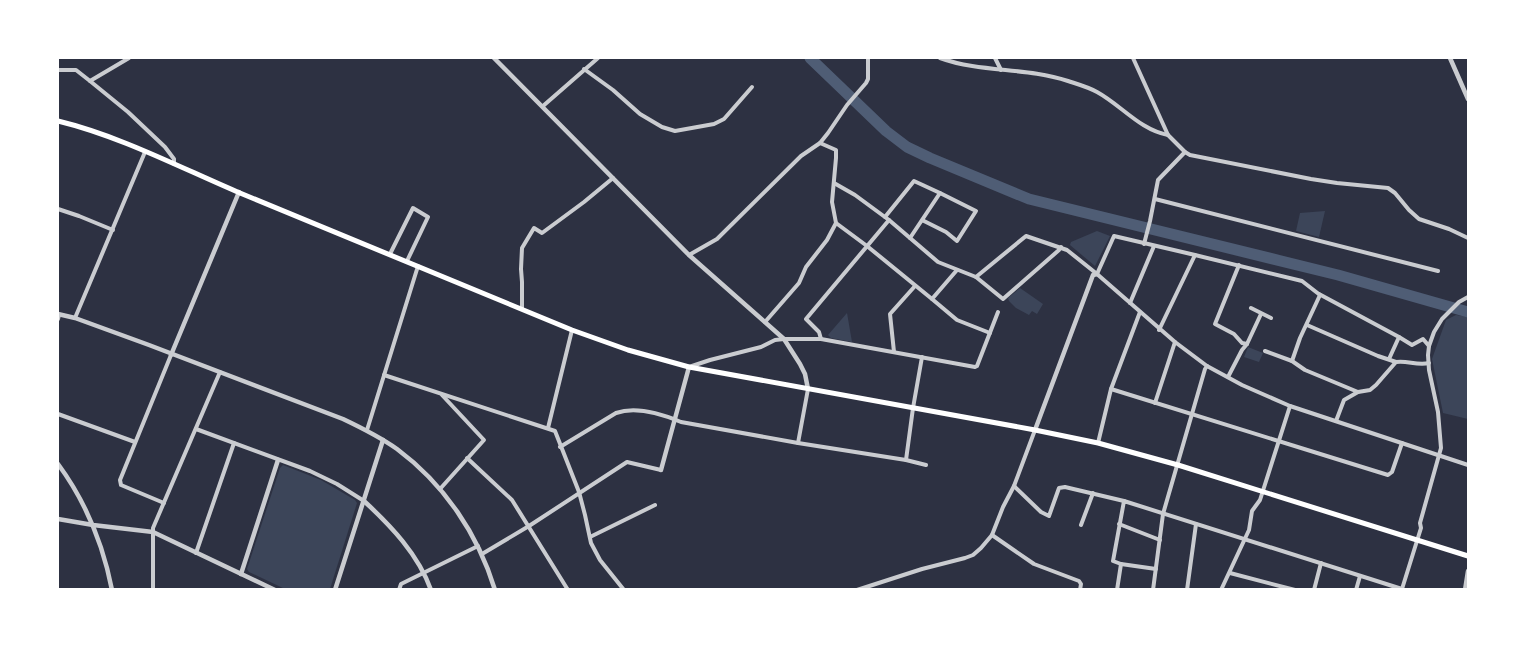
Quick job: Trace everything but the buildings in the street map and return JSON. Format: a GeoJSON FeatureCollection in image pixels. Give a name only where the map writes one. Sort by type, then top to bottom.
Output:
{"type":"FeatureCollection","features":[{"type":"Feature","properties":{"kind":"main road"},"geometry":{"type":"LineString","coordinates":[[58,121],[97,133],[145,152],[572,330],[628,350],[689,367],[1098,443],[1178,465],[1468,556]]}},
{"type":"Feature","properties":{"kind":"street"},"geometry":{"type":"LineString","coordinates":[[90,81],[129,58]]}},
{"type":"Feature","properties":{"kind":"street"},"geometry":{"type":"LineString","coordinates":[[494,58],[689,255],[784,339],[800,364],[808,389],[798,443]]}},
{"type":"Feature","properties":{"kind":"street"},"geometry":{"type":"LineString","coordinates":[[543,106],[598,58]]}},
{"type":"Feature","properties":{"kind":"street"},"geometry":{"type":"LineString","coordinates":[[689,255],[717,239],[801,156],[820,143],[868,79],[868,58]]}},
{"type":"Feature","properties":{"kind":"street"},"geometry":{"type":"LineString","coordinates":[[940,58],[967,66],[1040,74],[1068,80],[1097,92],[1141,124],[1168,136]]}},
{"type":"Feature","properties":{"kind":"street"},"geometry":{"type":"LineString","coordinates":[[995,58],[1001,70]]}},
{"type":"Feature","properties":{"kind":"street"},"geometry":{"type":"LineString","coordinates":[[1133,58],[1168,136],[1190,155],[1311,179],[1388,188],[1419,218],[1468,238]]}},
{"type":"Feature","properties":{"kind":"street"},"geometry":{"type":"LineString","coordinates":[[1450,58],[1468,98]]}},
{"type":"Feature","properties":{"kind":"street"},"geometry":{"type":"LineString","coordinates":[[584,69],[613,90],[640,114],[662,127],[675,131],[714,124],[724,119],[752,87]]}},
{"type":"Feature","properties":{"kind":"street"},"geometry":{"type":"LineString","coordinates":[[58,70],[76,70],[90,81],[128,112],[165,147],[174,159],[174,164]]}},
{"type":"Feature","properties":{"kind":"street"},"geometry":{"type":"LineString","coordinates":[[765,322],[799,283],[806,268],[827,240],[836,223],[832,202],[836,150],[820,143]]}},
{"type":"Feature","properties":{"kind":"street"},"geometry":{"type":"LineString","coordinates":[[75,318],[145,152]]}},
{"type":"Feature","properties":{"kind":"street"},"geometry":{"type":"LineString","coordinates":[[1144,244],[1158,180],[1185,152]]}},
{"type":"Feature","properties":{"kind":"street"},"geometry":{"type":"LineString","coordinates":[[522,309],[522,248],[531,232],[534,228],[542,233],[613,178]]}},
{"type":"Feature","properties":{"kind":"street"},"geometry":{"type":"LineString","coordinates":[[885,217],[914,181],[976,212],[957,241],[946,232],[922,220]]}},
{"type":"Feature","properties":{"kind":"street"},"geometry":{"type":"LineString","coordinates":[[834,183],[855,195],[889,220],[938,262],[976,277],[1003,299],[1061,247]]}},
{"type":"Feature","properties":{"kind":"street"},"geometry":{"type":"LineString","coordinates":[[164,503],[121,485],[120,480],[239,192]]}},
{"type":"Feature","properties":{"kind":"street"},"geometry":{"type":"LineString","coordinates":[[910,238],[940,193]]}},
{"type":"Feature","properties":{"kind":"street"},"geometry":{"type":"LineString","coordinates":[[1154,199],[1438,271]]}},
{"type":"Feature","properties":{"kind":"street"},"geometry":{"type":"LineString","coordinates":[[390,254],[413,208],[428,217],[407,261]]}},
{"type":"Feature","properties":{"kind":"street"},"geometry":{"type":"LineString","coordinates":[[58,209],[113,230]]}},
{"type":"Feature","properties":{"kind":"street"},"geometry":{"type":"LineString","coordinates":[[821,339],[819,332],[806,319],[889,220]]}},
{"type":"Feature","properties":{"kind":"street"},"geometry":{"type":"LineString","coordinates":[[836,223],[957,320],[990,333]]}},
{"type":"Feature","properties":{"kind":"street"},"geometry":{"type":"LineString","coordinates":[[976,277],[1026,236],[1061,247],[1097,274],[1175,342],[1208,366],[1228,377],[1290,406],[1468,465]]}},
{"type":"Feature","properties":{"kind":"street"},"geometry":{"type":"LineString","coordinates":[[859,589],[973,555],[992,535],[1014,486],[1093,276],[1097,274],[1114,236],[1196,254],[1302,281],[1319,294],[1412,345],[1423,339],[1429,346]]}},
{"type":"Feature","properties":{"kind":"street"},"geometry":{"type":"LineString","coordinates":[[1130,303],[1154,246]]}},
{"type":"Feature","properties":{"kind":"street"},"geometry":{"type":"LineString","coordinates":[[1160,330],[1196,254]]}},
{"type":"Feature","properties":{"kind":"street"},"geometry":{"type":"LineString","coordinates":[[1239,265],[1214,324],[1234,334],[1242,343],[1247,344]]}},
{"type":"Feature","properties":{"kind":"street"},"geometry":{"type":"LineString","coordinates":[[367,430],[418,266]]}},
{"type":"Feature","properties":{"kind":"street"},"geometry":{"type":"LineString","coordinates":[[932,300],[957,270]]}},
{"type":"Feature","properties":{"kind":"street"},"geometry":{"type":"LineString","coordinates":[[894,352],[890,314],[915,286]]}},
{"type":"Feature","properties":{"kind":"street"},"geometry":{"type":"LineString","coordinates":[[1292,361],[1319,294]]}},
{"type":"Feature","properties":{"kind":"street"},"geometry":{"type":"LineString","coordinates":[[1014,486],[1041,512],[1049,516],[1059,488],[1065,486],[1124,501],[1402,589],[1417,540],[1441,442],[1438,412],[1429,363],[1429,346],[1437,326],[1459,302],[1468,297]]}},
{"type":"Feature","properties":{"kind":"street"},"geometry":{"type":"LineString","coordinates":[[1251,308],[1271,318]]}},
{"type":"Feature","properties":{"kind":"street"},"geometry":{"type":"LineString","coordinates":[[482,554],[529,526],[627,462],[661,470],[689,367],[784,339],[821,339],[975,367],[998,312]]}},
{"type":"Feature","properties":{"kind":"street"},"geometry":{"type":"LineString","coordinates":[[1098,443],[1111,389],[1140,312]]}},
{"type":"Feature","properties":{"kind":"street"},"geometry":{"type":"LineString","coordinates":[[1228,377],[1247,344],[1261,314]]}},
{"type":"Feature","properties":{"kind":"street"},"geometry":{"type":"LineString","coordinates":[[58,316],[75,318],[344,419],[383,440],[410,460],[440,489],[464,522],[478,546],[495,590]]}},
{"type":"Feature","properties":{"kind":"street"},"geometry":{"type":"LineString","coordinates":[[1307,325],[1396,362],[1429,363]]}},
{"type":"Feature","properties":{"kind":"street"},"geometry":{"type":"LineString","coordinates":[[548,428],[572,330]]}},
{"type":"Feature","properties":{"kind":"street"},"geometry":{"type":"LineString","coordinates":[[1389,359],[1399,337]]}},
{"type":"Feature","properties":{"kind":"street"},"geometry":{"type":"LineString","coordinates":[[1155,403],[1175,342]]}},
{"type":"Feature","properties":{"kind":"street"},"geometry":{"type":"LineString","coordinates":[[1265,351],[1292,361],[1305,370],[1358,392]]}},
{"type":"Feature","properties":{"kind":"street"},"geometry":{"type":"LineString","coordinates":[[906,460],[922,357]]}},
{"type":"Feature","properties":{"kind":"street"},"geometry":{"type":"LineString","coordinates":[[1336,421],[1344,400],[1358,392],[1370,390],[1396,362]]}},
{"type":"Feature","properties":{"kind":"street"},"geometry":{"type":"LineString","coordinates":[[1153,590],[1163,514],[1205,369],[1208,366]]}},
{"type":"Feature","properties":{"kind":"street"},"geometry":{"type":"LineString","coordinates":[[153,590],[153,528],[220,372]]}},
{"type":"Feature","properties":{"kind":"street"},"geometry":{"type":"LineString","coordinates":[[384,375],[555,431],[579,492],[586,515],[591,543],[600,560],[624,590]]}},
{"type":"Feature","properties":{"kind":"street"},"geometry":{"type":"LineString","coordinates":[[1111,389],[1388,476],[1392,472],[1402,443]]}},
{"type":"Feature","properties":{"kind":"street"},"geometry":{"type":"LineString","coordinates":[[440,393],[484,440],[440,489]]}},
{"type":"Feature","properties":{"kind":"street"},"geometry":{"type":"LineString","coordinates":[[1221,590],[1250,527],[1252,511],[1259,504],[1290,406]]}},
{"type":"Feature","properties":{"kind":"street"},"geometry":{"type":"LineString","coordinates":[[560,447],[616,413],[636,410],[681,422],[926,465]]}},
{"type":"Feature","properties":{"kind":"street"},"geometry":{"type":"LineString","coordinates":[[58,414],[135,442]]}},
{"type":"Feature","properties":{"kind":"street"},"geometry":{"type":"LineString","coordinates":[[196,429],[310,471],[364,501],[391,527],[408,549],[431,590]]}},
{"type":"Feature","properties":{"kind":"street"},"geometry":{"type":"LineString","coordinates":[[335,590],[383,440]]}},
{"type":"Feature","properties":{"kind":"street"},"geometry":{"type":"LineString","coordinates":[[196,553],[234,443]]}},
{"type":"Feature","properties":{"kind":"street"},"geometry":{"type":"LineString","coordinates":[[467,458],[512,500],[568,590]]}},
{"type":"Feature","properties":{"kind":"street"},"geometry":{"type":"LineString","coordinates":[[241,574],[278,460]]}},
{"type":"Feature","properties":{"kind":"street"},"geometry":{"type":"LineString","coordinates":[[58,464],[84,504],[108,571],[112,590]]}},
{"type":"Feature","properties":{"kind":"street"},"geometry":{"type":"LineString","coordinates":[[1081,525],[1093,493]]}},
{"type":"Feature","properties":{"kind":"street"},"geometry":{"type":"LineString","coordinates":[[1124,501],[1113,561],[1156,569]]}},
{"type":"Feature","properties":{"kind":"street"},"geometry":{"type":"LineString","coordinates":[[590,537],[655,505]]}},
{"type":"Feature","properties":{"kind":"street"},"geometry":{"type":"LineString","coordinates":[[58,519],[153,532],[265,587],[275,590]]}},
{"type":"Feature","properties":{"kind":"street"},"geometry":{"type":"LineString","coordinates":[[1119,524],[1160,540]]}},
{"type":"Feature","properties":{"kind":"street"},"geometry":{"type":"LineString","coordinates":[[1187,590],[1196,524]]}},
{"type":"Feature","properties":{"kind":"street"},"geometry":{"type":"LineString","coordinates":[[992,535],[1034,564],[1079,581],[1081,584],[1080,590]]}},
{"type":"Feature","properties":{"kind":"street"},"geometry":{"type":"LineString","coordinates":[[399,590],[401,584],[478,546]]}},
{"type":"Feature","properties":{"kind":"street"},"geometry":{"type":"LineString","coordinates":[[1314,590],[1321,563]]}},
{"type":"Feature","properties":{"kind":"street"},"geometry":{"type":"LineString","coordinates":[[1117,590],[1121,564]]}},
{"type":"Feature","properties":{"kind":"street"},"geometry":{"type":"LineString","coordinates":[[1465,590],[1468,571]]}},
{"type":"Feature","properties":{"kind":"street"},"geometry":{"type":"LineString","coordinates":[[1230,573],[1295,590]]}},
{"type":"Feature","properties":{"kind":"street"},"geometry":{"type":"LineString","coordinates":[[1356,590],[1360,576]]}},
{"type":"Feature","properties":{"kind":"shaded area"},"geometry":{"type":"Polygon","coordinates":[[[1325,211],[1319,237],[1296,231],[1300,213],[1325,211]]]}},
{"type":"Feature","properties":{"kind":"shaded area"},"geometry":{"type":"Polygon","coordinates":[[[1097,231],[1110,236],[1095,266],[1070,245],[1071,242],[1097,231]]]}},
{"type":"Feature","properties":{"kind":"shaded area"},"geometry":{"type":"Polygon","coordinates":[[[1020,288],[1043,304],[1037,314],[1032,311],[1029,315],[1016,308],[1009,301],[1008,298],[1020,288]]]}},
{"type":"Feature","properties":{"kind":"shaded area"},"geometry":{"type":"Polygon","coordinates":[[[847,313],[852,342],[831,338],[828,335],[847,313]]]}},
{"type":"Feature","properties":{"kind":"shaded area"},"geometry":{"type":"Polygon","coordinates":[[[1456,315],[1468,317],[1468,419],[1443,413],[1432,359],[1446,320],[1456,315]]]}},
{"type":"Feature","properties":{"kind":"shaded area"},"geometry":{"type":"Polygon","coordinates":[[[1248,347],[1263,353],[1259,362],[1244,357],[1248,347]]]}},
{"type":"Feature","properties":{"kind":"shaded area"},"geometry":{"type":"Polygon","coordinates":[[[283,465],[321,480],[357,503],[330,589],[285,589],[249,572],[247,569],[280,468],[283,465]]]}},
{"type":"Feature","properties":{"kind":"waterway"},"geometry":{"type":"LineString","coordinates":[[810,58],[886,131],[907,147],[1029,199],[1338,275],[1468,312]]}}]}
